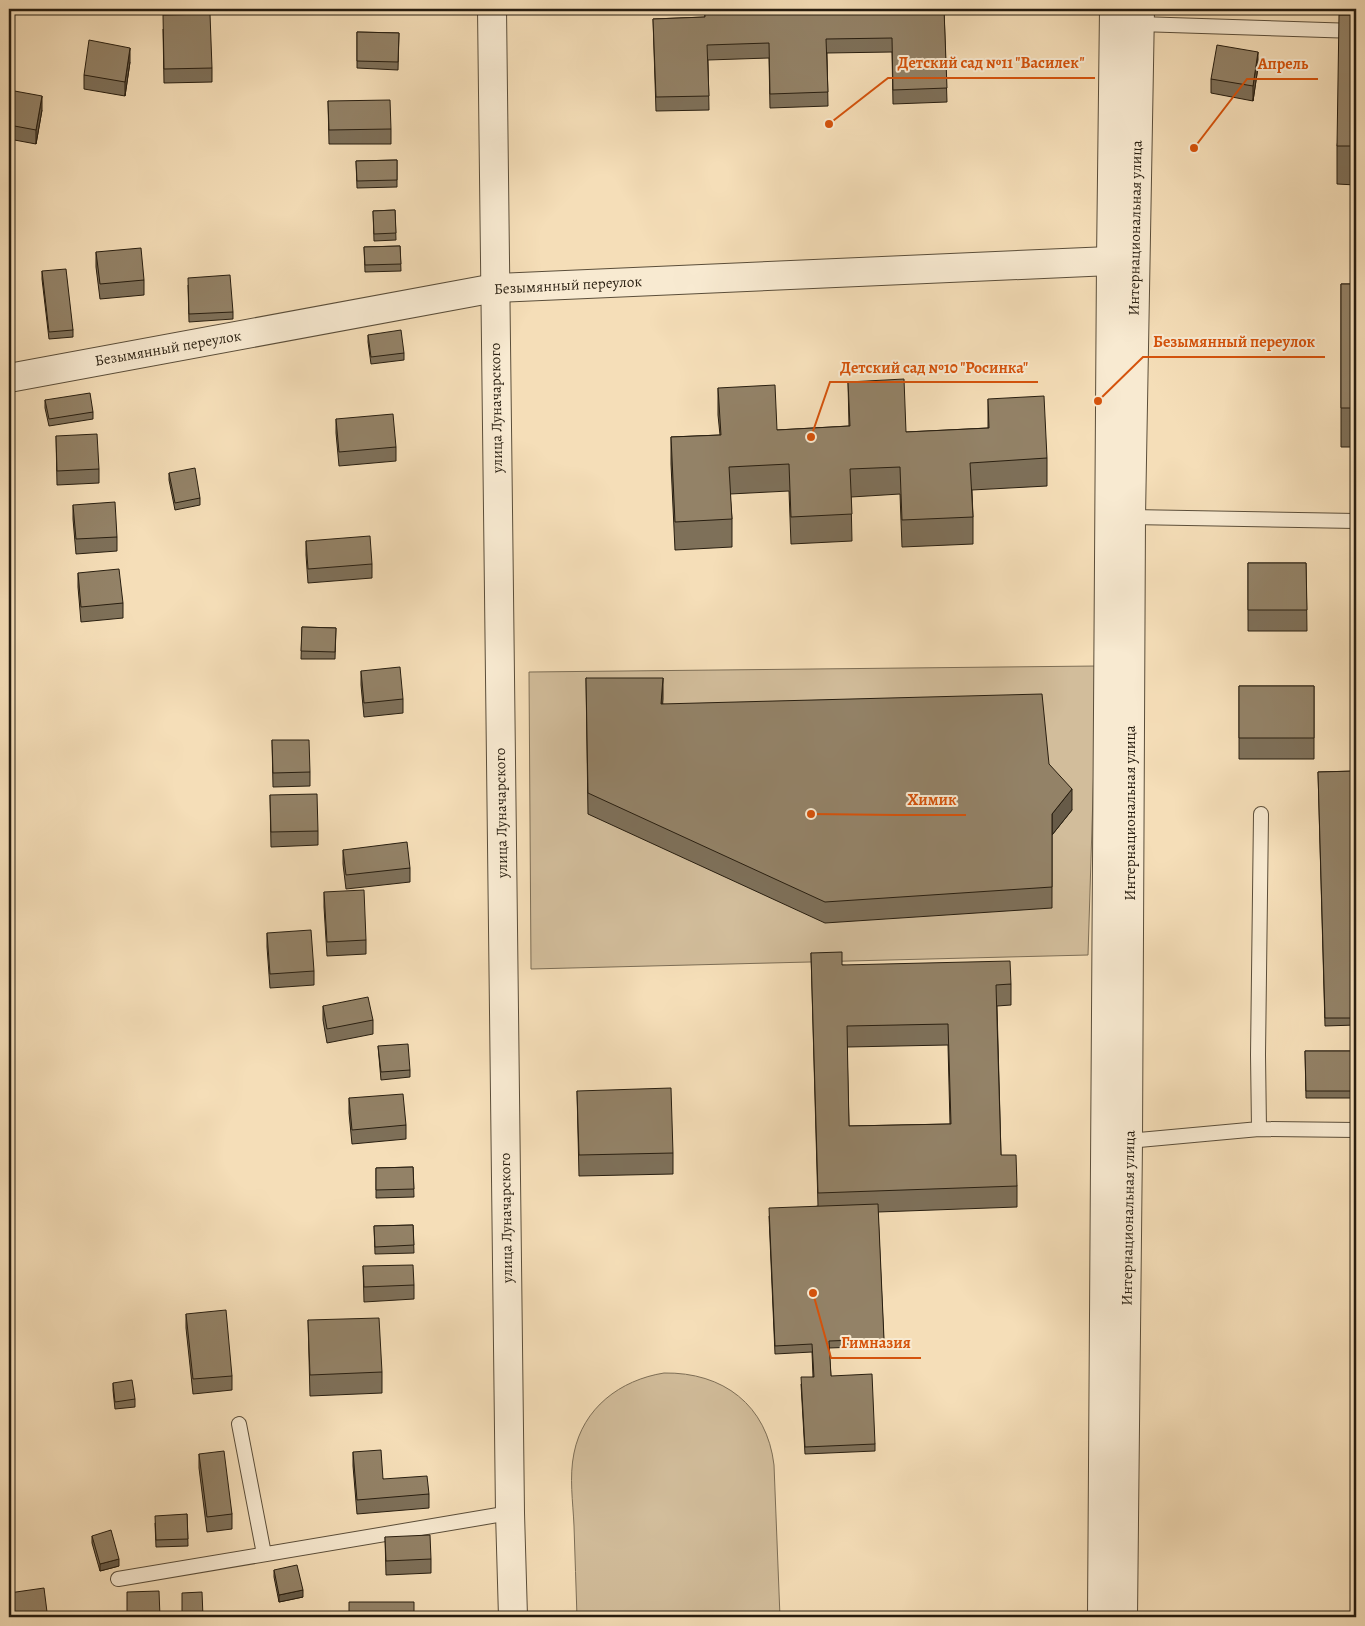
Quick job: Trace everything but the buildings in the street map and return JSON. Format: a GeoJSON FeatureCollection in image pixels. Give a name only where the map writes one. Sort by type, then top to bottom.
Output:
{"type":"FeatureCollection","features":[{"type":"Feature","properties":{"kind":"street","name":"улица Луначарского"},"geometry":{"type":"LineString","coordinates":[[492,9],[510,1512],[513,1617]]}},
{"type":"Feature","properties":{"kind":"street","name":"Интернациональная улица"},"geometry":{"type":"LineString","coordinates":[[1114,9],[1131,517],[1124,1617]]}},
{"type":"Feature","properties":{"kind":"street","name":"Интернациональная улица"},"geometry":{"type":"LineString","coordinates":[[1102,1617],[1123,260],[1139,16]]}},
{"type":"Feature","properties":{"kind":"street","name":"Безымянный переулок"},"geometry":{"type":"LineString","coordinates":[[9,378],[495,288],[1123,260]]}},
{"type":"Feature","properties":{"kind":"lane"},"geometry":{"type":"LineString","coordinates":[[1139,16],[1356,31]]}},
{"type":"Feature","properties":{"kind":"lane"},"geometry":{"type":"LineString","coordinates":[[1131,517],[1356,521]]}},
{"type":"Feature","properties":{"kind":"lane"},"geometry":{"type":"LineString","coordinates":[[1259,1129],[1260,814]]}},
{"type":"Feature","properties":{"kind":"lane"},"geometry":{"type":"LineString","coordinates":[[1128,1141],[1259,1129],[1356,1130]]}},
{"type":"Feature","properties":{"kind":"lane"},"geometry":{"type":"LineString","coordinates":[[239,1424],[264,1554]]}},
{"type":"Feature","properties":{"kind":"lane"},"geometry":{"type":"LineString","coordinates":[[118,1579],[510,1512]]}},
{"type":"Feature","properties":{"kind":"shaded area"},"geometry":{"type":"Polygon","coordinates":[[[1097,666],[1088,955],[531,969],[529,672],[1097,666]]]}},
{"type":"Feature","properties":{"kind":"shaded area"},"geometry":{"type":"Polygon","coordinates":[[[664,1373],[685,1374],[723,1386],[752,1409],[762,1425],[770,1444],[774,1465],[780,1617],[577,1617],[572,1480],[574,1453],[579,1437],[586,1422],[606,1399],[633,1382],[664,1373]]]}},
{"type":"Feature","properties":{"kind":"shaded area"},"geometry":{"type":"Polygon","coordinates":[[[888,1613],[888,1617],[810,1617],[888,1613]]]}},
{"type":"Feature","properties":{"kind":"place","name":"Детский сад №11 \"Василек\""},"geometry":{"type":"Point","coordinates":[829,124]}},
{"type":"Feature","properties":{"kind":"place","name":"Апрель"},"geometry":{"type":"Point","coordinates":[1194,148]}},
{"type":"Feature","properties":{"kind":"place","name":"Безымянный переулок"},"geometry":{"type":"Point","coordinates":[1098,401]}},
{"type":"Feature","properties":{"kind":"place","name":"Детский сад №10 \"Росинка\""},"geometry":{"type":"Point","coordinates":[811,437]}},
{"type":"Feature","properties":{"kind":"place","name":"Химик"},"geometry":{"type":"Point","coordinates":[811,814]}},
{"type":"Feature","properties":{"kind":"place","name":"Гимназия"},"geometry":{"type":"Point","coordinates":[813,1293]}}]}
